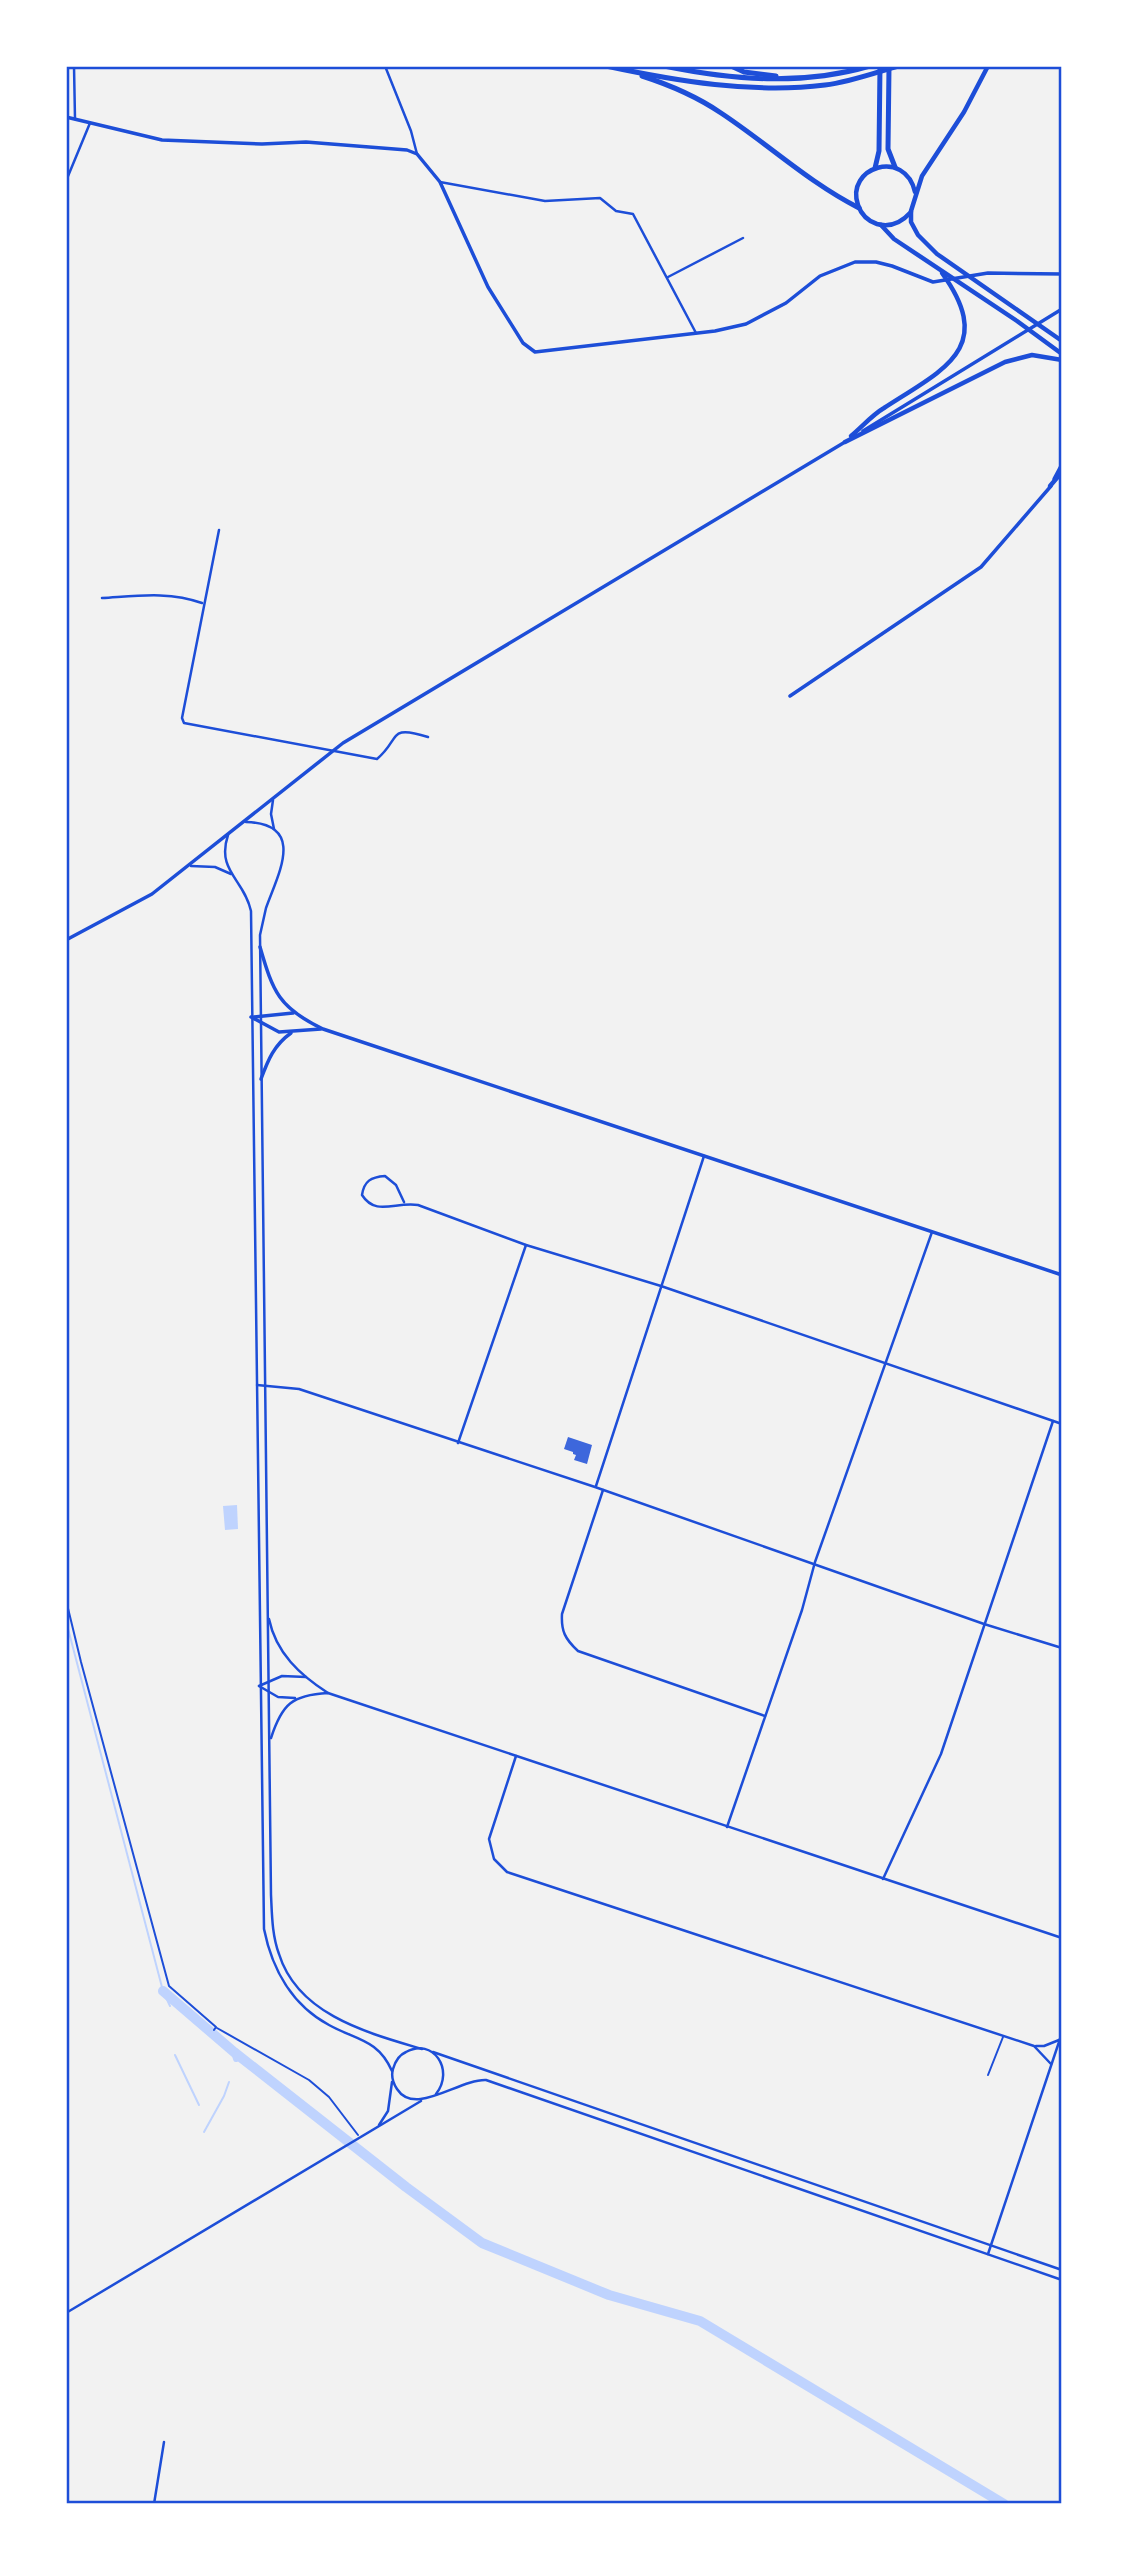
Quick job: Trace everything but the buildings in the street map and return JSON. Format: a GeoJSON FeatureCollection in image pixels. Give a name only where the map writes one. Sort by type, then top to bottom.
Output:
{"type":"FeatureCollection","features":[{"type":"Feature","properties":{"kind":"highway"},"geometry":{"type":"LineString","coordinates":[[606,66],[709,83],[800,88],[828,85],[898,66]]}},
{"type":"Feature","properties":{"kind":"highway"},"geometry":{"type":"LineString","coordinates":[[664,66],[712,76],[750,80],[825,76],[870,66]]}},
{"type":"Feature","properties":{"kind":"highway"},"geometry":{"type":"LineString","coordinates":[[731,66],[744,72],[793,77]]}},
{"type":"Feature","properties":{"kind":"highway"},"geometry":{"type":"LineString","coordinates":[[875,168],[879,151],[880,66]]}},
{"type":"Feature","properties":{"kind":"highway"},"geometry":{"type":"LineString","coordinates":[[889,66],[888,149],[895,167]]}},
{"type":"Feature","properties":{"kind":"highway"},"geometry":{"type":"LineString","coordinates":[[629,71],[683,92],[721,113],[827,192],[859,208]]}},
{"type":"Feature","properties":{"kind":"main road"},"geometry":{"type":"LineString","coordinates":[[988,66],[964,112],[926,168],[916,193],[911,222],[918,235],[950,264],[1062,341]]}},
{"type":"Feature","properties":{"kind":"main road"},"geometry":{"type":"LineString","coordinates":[[916,193],[909,177],[895,167],[875,168],[860,180],[856,199],[868,219],[881,225],[894,239],[1017,321],[1062,357]]}},
{"type":"Feature","properties":{"kind":"main road"},"geometry":{"type":"LineString","coordinates":[[881,225],[898,223],[911,211]]}},
{"type":"Feature","properties":{"kind":"main road"},"geometry":{"type":"LineString","coordinates":[[845,442],[881,409],[933,379],[952,361],[965,330],[964,311],[957,293],[942,273]]}},
{"type":"Feature","properties":{"kind":"main road"},"geometry":{"type":"LineString","coordinates":[[845,442],[1005,362],[1032,355],[1062,357]]}},
{"type":"Feature","properties":{"kind":"main road"},"geometry":{"type":"LineString","coordinates":[[1050,486],[1062,472]]}},
{"type":"Feature","properties":{"kind":"street"},"geometry":{"type":"LineString","coordinates":[[74,66],[75,119]]}},
{"type":"Feature","properties":{"kind":"street"},"geometry":{"type":"LineString","coordinates":[[385,66],[411,131],[417,154],[440,183],[466,234],[488,287],[523,343],[535,352],[696,333],[746,324],[786,303],[820,276],[855,262],[876,262],[892,266],[933,282],[988,273],[1062,274]]}},
{"type":"Feature","properties":{"kind":"street"},"geometry":{"type":"LineString","coordinates":[[66,117],[162,140],[338,144],[407,150],[417,154]]}},
{"type":"Feature","properties":{"kind":"street"},"geometry":{"type":"LineString","coordinates":[[66,181],[90,123]]}},
{"type":"Feature","properties":{"kind":"street"},"geometry":{"type":"LineString","coordinates":[[440,183],[545,201],[600,198],[612,209],[629,212],[636,217],[696,333]]}},
{"type":"Feature","properties":{"kind":"street"},"geometry":{"type":"LineString","coordinates":[[668,277],[743,238]]}},
{"type":"Feature","properties":{"kind":"street"},"geometry":{"type":"LineString","coordinates":[[66,940],[152,894],[191,866],[334,750],[1062,309]]}},
{"type":"Feature","properties":{"kind":"street"},"geometry":{"type":"LineString","coordinates":[[790,696],[981,567],[1050,486],[1062,464]]}},
{"type":"Feature","properties":{"kind":"street"},"geometry":{"type":"LineString","coordinates":[[219,530],[182,718],[184,723],[377,759],[394,736],[401,732],[428,737]]}},
{"type":"Feature","properties":{"kind":"street"},"geometry":{"type":"LineString","coordinates":[[102,598],[166,595],[204,603]]}},
{"type":"Feature","properties":{"kind":"street"},"geometry":{"type":"LineString","coordinates":[[273,800],[271,814],[274,829],[283,844],[284,863],[266,910],[260,947],[271,1908],[279,1957],[297,1986],[310,2000],[347,2024],[1062,2270]]}},
{"type":"Feature","properties":{"kind":"street"},"geometry":{"type":"LineString","coordinates":[[246,822],[258,822],[274,829]]}},
{"type":"Feature","properties":{"kind":"street"},"geometry":{"type":"LineString","coordinates":[[228,835],[224,854],[231,874],[248,895],[251,911],[264,1929],[281,1979],[298,2001],[330,2025],[373,2045],[392,2071]]}},
{"type":"Feature","properties":{"kind":"street"},"geometry":{"type":"LineString","coordinates":[[191,866],[215,867],[231,874]]}},
{"type":"Feature","properties":{"kind":"street"},"geometry":{"type":"LineString","coordinates":[[260,947],[268,978],[293,1013],[323,1029],[1062,1275]]}},
{"type":"Feature","properties":{"kind":"street"},"geometry":{"type":"LineString","coordinates":[[251,1017],[293,1013]]}},
{"type":"Feature","properties":{"kind":"street"},"geometry":{"type":"LineString","coordinates":[[251,1017],[279,1032],[323,1029]]}},
{"type":"Feature","properties":{"kind":"street"},"geometry":{"type":"LineString","coordinates":[[261,1079],[269,1057],[280,1041],[293,1032]]}},
{"type":"Feature","properties":{"kind":"street"},"geometry":{"type":"LineString","coordinates":[[595,1487],[704,1156]]}},
{"type":"Feature","properties":{"kind":"street"},"geometry":{"type":"LineString","coordinates":[[404,1202],[396,1185],[385,1176],[369,1179],[363,1185],[362,1195],[367,1203],[386,1208],[404,1202],[418,1205],[526,1245],[661,1286],[1062,1424]]}},
{"type":"Feature","properties":{"kind":"street"},"geometry":{"type":"LineString","coordinates":[[727,1827],[802,1610],[815,1562],[932,1232]]}},
{"type":"Feature","properties":{"kind":"street"},"geometry":{"type":"LineString","coordinates":[[458,1443],[526,1245]]}},
{"type":"Feature","properties":{"kind":"street"},"geometry":{"type":"LineString","coordinates":[[256,1385],[299,1389],[595,1487],[815,1562],[984,1624],[1062,1648]]}},
{"type":"Feature","properties":{"kind":"street"},"geometry":{"type":"LineString","coordinates":[[883,1879],[941,1754],[1053,1421]]}},
{"type":"Feature","properties":{"kind":"street"},"geometry":{"type":"LineString","coordinates":[[603,1490],[562,1614],[565,1637],[578,1650],[587,1654],[765,1716]]}},
{"type":"Feature","properties":{"kind":"street"},"geometry":{"type":"LineString","coordinates":[[267,1612],[276,1644],[285,1656],[306,1677],[328,1693],[1062,1938]]}},
{"type":"Feature","properties":{"kind":"street"},"geometry":{"type":"LineString","coordinates":[[260,1686],[282,1676],[306,1677]]}},
{"type":"Feature","properties":{"kind":"street"},"geometry":{"type":"LineString","coordinates":[[260,1686],[287,1699],[328,1693]]}},
{"type":"Feature","properties":{"kind":"street"},"geometry":{"type":"LineString","coordinates":[[269,1741],[287,1705],[298,1698]]}},
{"type":"Feature","properties":{"kind":"street"},"geometry":{"type":"LineString","coordinates":[[516,1756],[489,1839],[494,1859],[507,1872],[1034,2046],[1044,2046],[1059,2040]]}},
{"type":"Feature","properties":{"kind":"street"},"geometry":{"type":"LineString","coordinates":[[988,2254],[1062,2033]]}},
{"type":"Feature","properties":{"kind":"street"},"geometry":{"type":"LineString","coordinates":[[1034,2046],[1051,2064]]}},
{"type":"Feature","properties":{"kind":"street"},"geometry":{"type":"LineString","coordinates":[[377,2127],[388,2110],[392,2071],[400,2056],[408,2051],[422,2049]]}},
{"type":"Feature","properties":{"kind":"street"},"geometry":{"type":"LineString","coordinates":[[428,2050],[439,2059],[444,2073],[441,2088],[436,2094]]}},
{"type":"Feature","properties":{"kind":"street"},"geometry":{"type":"LineString","coordinates":[[392,2079],[400,2094],[407,2098],[423,2100]]}},
{"type":"Feature","properties":{"kind":"street"},"geometry":{"type":"LineString","coordinates":[[66,2312],[423,2100],[477,2080],[486,2080],[1062,2280]]}},
{"type":"Feature","properties":{"kind":"street"},"geometry":{"type":"LineString","coordinates":[[153,2504],[164,2442]]}},
{"type":"Feature","properties":{"kind":"lane"},"geometry":{"type":"LineString","coordinates":[[988,2075],[1003,2036]]}},
{"type":"Feature","properties":{"kind":"path"},"geometry":{"type":"LineString","coordinates":[[66,1600],[169,1986],[215,2029],[309,2080],[329,2097],[358,2138]]}},
{"type":"Feature","properties":{"kind":"water"},"geometry":{"type":"Polygon","coordinates":[[[237,1505],[238,1529],[225,1530],[223,1506],[237,1505]]]}},
{"type":"Feature","properties":{"kind":"waterway"},"geometry":{"type":"LineString","coordinates":[[66,1621],[163,1991],[170,2006]]}},
{"type":"Feature","properties":{"kind":"waterway"},"geometry":{"type":"LineString","coordinates":[[163,1991],[234,2052],[482,2243],[609,2295],[700,2321],[1004,2504]]}},
{"type":"Feature","properties":{"kind":"waterway"},"geometry":{"type":"LineString","coordinates":[[234,2052],[236,2059]]}},
{"type":"Feature","properties":{"kind":"waterway"},"geometry":{"type":"LineString","coordinates":[[175,2055],[199,2105]]}},
{"type":"Feature","properties":{"kind":"waterway"},"geometry":{"type":"LineString","coordinates":[[204,2132],[229,2082]]}}]}
